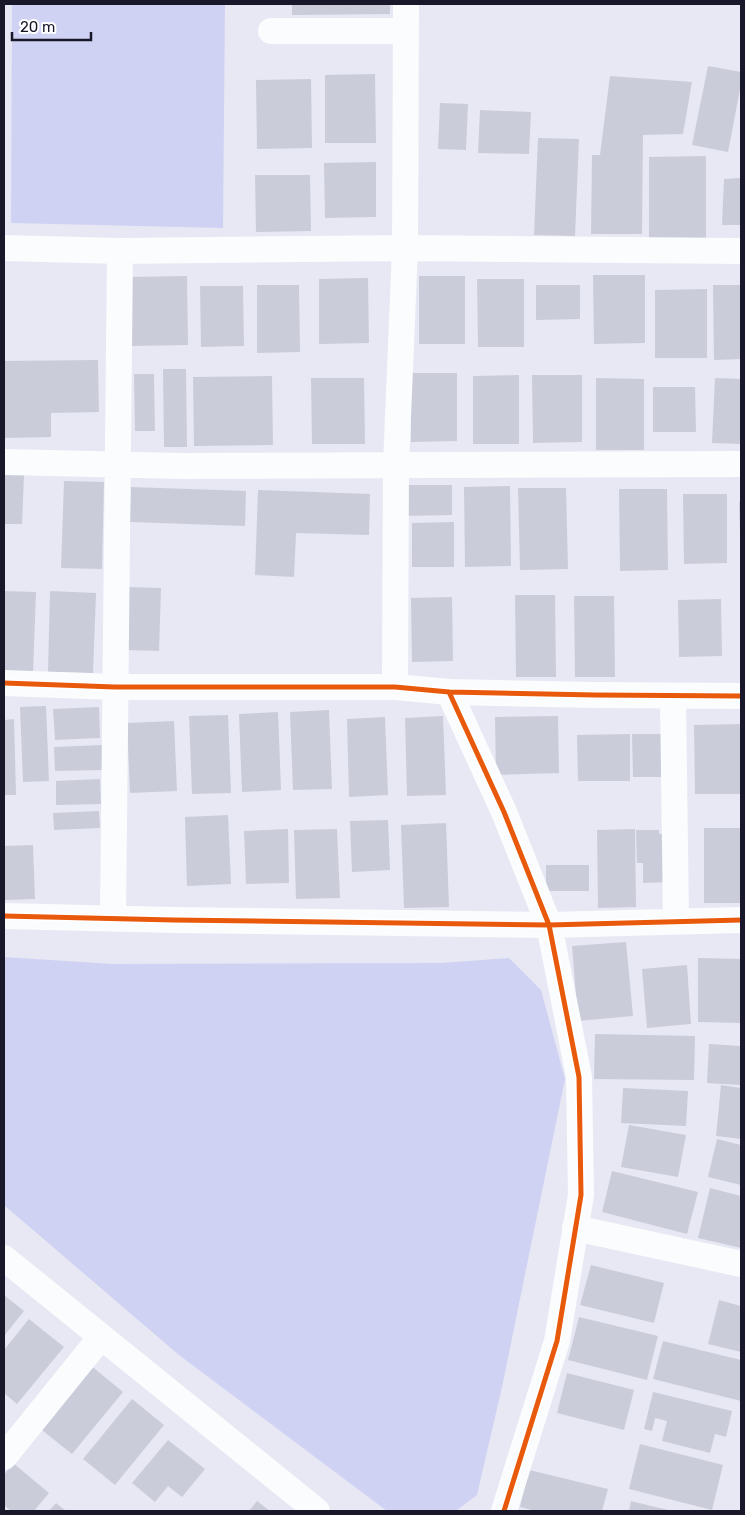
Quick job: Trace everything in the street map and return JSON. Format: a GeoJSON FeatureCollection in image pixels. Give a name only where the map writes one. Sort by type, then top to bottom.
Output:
{"type":"FeatureCollection","features":[{"type":"Feature","properties":{"kind":"street"},"geometry":{"type":"LineString","coordinates":[[395,687],[396,465],[405,248],[406,4]]}},
{"type":"Feature","properties":{"kind":"street"},"geometry":{"type":"LineString","coordinates":[[271,31],[406,31]]}},
{"type":"Feature","properties":{"kind":"street"},"geometry":{"type":"LineString","coordinates":[[4,248],[120,251],[405,248],[741,251]]}},
{"type":"Feature","properties":{"kind":"street"},"geometry":{"type":"LineString","coordinates":[[113,919],[120,251]]}},
{"type":"Feature","properties":{"kind":"street"},"geometry":{"type":"LineString","coordinates":[[4,462],[180,466],[741,464]]}},
{"type":"Feature","properties":{"kind":"street"},"geometry":{"type":"LineString","coordinates":[[4,683],[115,687],[395,687],[449,692],[741,696]]}},
{"type":"Feature","properties":{"kind":"street"},"geometry":{"type":"LineString","coordinates":[[449,692],[504,812],[549,925],[579,1077],[581,1195],[556,1341],[504,1511]]}},
{"type":"Feature","properties":{"kind":"street"},"geometry":{"type":"LineString","coordinates":[[673,696],[676,921]]}},
{"type":"Feature","properties":{"kind":"street"},"geometry":{"type":"LineString","coordinates":[[4,916],[549,925],[741,920]]}},
{"type":"Feature","properties":{"kind":"street"},"geometry":{"type":"LineString","coordinates":[[575,1228],[741,1264]]}},
{"type":"Feature","properties":{"kind":"street"},"geometry":{"type":"LineString","coordinates":[[4,1258],[317,1511]]}},
{"type":"Feature","properties":{"kind":"street"},"geometry":{"type":"LineString","coordinates":[[4,1457],[101,1337]]}},
{"type":"Feature","properties":{"kind":"water"},"geometry":{"type":"Polygon","coordinates":[[[12,4],[225,4],[223,228],[11,223],[12,4]]]}},
{"type":"Feature","properties":{"kind":"water"},"geometry":{"type":"Polygon","coordinates":[[[4,957],[112,964],[441,963],[509,958],[541,990],[565,1079],[502,1387],[477,1495],[456,1511],[387,1511],[179,1355],[4,1205],[4,957]]]}},
{"type":"Feature","properties":{"kind":"building"},"geometry":{"type":"Polygon","coordinates":[[[292,4],[390,4],[390,14],[292,15],[292,4]]]}},
{"type":"Feature","properties":{"kind":"building"},"geometry":{"type":"Polygon","coordinates":[[[708,66],[741,72],[741,84],[728,152],[692,145],[708,66]]]}},
{"type":"Feature","properties":{"kind":"building"},"geometry":{"type":"Polygon","coordinates":[[[375,74],[376,143],[325,143],[325,75],[375,74]]]}},
{"type":"Feature","properties":{"kind":"building"},"geometry":{"type":"Polygon","coordinates":[[[610,76],[692,82],[683,134],[643,135],[642,234],[591,234],[592,155],[600,155],[610,76]]]}},
{"type":"Feature","properties":{"kind":"building"},"geometry":{"type":"Polygon","coordinates":[[[311,79],[312,148],[257,149],[256,80],[311,79]]]}},
{"type":"Feature","properties":{"kind":"building"},"geometry":{"type":"Polygon","coordinates":[[[440,103],[468,104],[466,150],[438,149],[440,103]]]}},
{"type":"Feature","properties":{"kind":"building"},"geometry":{"type":"Polygon","coordinates":[[[480,110],[531,112],[529,154],[478,153],[480,110]]]}},
{"type":"Feature","properties":{"kind":"building"},"geometry":{"type":"Polygon","coordinates":[[[538,138],[579,139],[575,236],[534,235],[538,138]]]}},
{"type":"Feature","properties":{"kind":"building"},"geometry":{"type":"Polygon","coordinates":[[[706,156],[706,239],[649,239],[649,157],[706,156]]]}},
{"type":"Feature","properties":{"kind":"building"},"geometry":{"type":"Polygon","coordinates":[[[376,162],[376,217],[325,218],[324,163],[376,162]]]}},
{"type":"Feature","properties":{"kind":"building"},"geometry":{"type":"Polygon","coordinates":[[[255,175],[310,175],[311,231],[256,232],[255,175]]]}},
{"type":"Feature","properties":{"kind":"building"},"geometry":{"type":"Polygon","coordinates":[[[741,178],[741,225],[722,225],[724,179],[741,178]]]}},
{"type":"Feature","properties":{"kind":"building"},"geometry":{"type":"Polygon","coordinates":[[[593,275],[645,275],[645,343],[594,344],[593,275]]]}},
{"type":"Feature","properties":{"kind":"building"},"geometry":{"type":"Polygon","coordinates":[[[187,276],[188,345],[131,346],[130,277],[187,276]]]}},
{"type":"Feature","properties":{"kind":"building"},"geometry":{"type":"Polygon","coordinates":[[[419,276],[465,276],[465,344],[419,344],[419,276]]]}},
{"type":"Feature","properties":{"kind":"building"},"geometry":{"type":"Polygon","coordinates":[[[368,278],[369,343],[319,344],[319,279],[368,278]]]}},
{"type":"Feature","properties":{"kind":"building"},"geometry":{"type":"Polygon","coordinates":[[[477,279],[524,279],[524,347],[478,347],[477,279]]]}},
{"type":"Feature","properties":{"kind":"building"},"geometry":{"type":"Polygon","coordinates":[[[257,285],[299,285],[300,352],[257,353],[257,285]]]}},
{"type":"Feature","properties":{"kind":"building"},"geometry":{"type":"Polygon","coordinates":[[[536,285],[580,285],[580,319],[536,320],[536,285]]]}},
{"type":"Feature","properties":{"kind":"building"},"geometry":{"type":"Polygon","coordinates":[[[713,285],[741,285],[741,359],[714,360],[713,285]]]}},
{"type":"Feature","properties":{"kind":"building"},"geometry":{"type":"Polygon","coordinates":[[[200,286],[243,286],[244,346],[201,347],[200,286]]]}},
{"type":"Feature","properties":{"kind":"building"},"geometry":{"type":"Polygon","coordinates":[[[707,289],[707,358],[655,358],[655,290],[707,289]]]}},
{"type":"Feature","properties":{"kind":"building"},"geometry":{"type":"Polygon","coordinates":[[[98,360],[99,412],[51,413],[51,437],[4,438],[4,361],[98,360]]]}},
{"type":"Feature","properties":{"kind":"building"},"geometry":{"type":"Polygon","coordinates":[[[163,369],[186,369],[187,447],[164,447],[163,369]]]}},
{"type":"Feature","properties":{"kind":"building"},"geometry":{"type":"Polygon","coordinates":[[[411,373],[457,373],[457,441],[411,442],[411,373]]]}},
{"type":"Feature","properties":{"kind":"building"},"geometry":{"type":"Polygon","coordinates":[[[134,374],[154,374],[155,431],[135,431],[134,374]]]}},
{"type":"Feature","properties":{"kind":"building"},"geometry":{"type":"Polygon","coordinates":[[[519,375],[519,444],[473,444],[473,376],[519,375]]]}},
{"type":"Feature","properties":{"kind":"building"},"geometry":{"type":"Polygon","coordinates":[[[532,375],[582,375],[582,442],[533,443],[532,375]]]}},
{"type":"Feature","properties":{"kind":"building"},"geometry":{"type":"Polygon","coordinates":[[[272,376],[273,445],[194,446],[193,377],[272,376]]]}},
{"type":"Feature","properties":{"kind":"building"},"geometry":{"type":"Polygon","coordinates":[[[311,378],[364,378],[365,444],[312,444],[311,378]]]}},
{"type":"Feature","properties":{"kind":"building"},"geometry":{"type":"Polygon","coordinates":[[[596,378],[644,379],[644,450],[596,450],[596,378]]]}},
{"type":"Feature","properties":{"kind":"building"},"geometry":{"type":"Polygon","coordinates":[[[715,378],[741,379],[741,444],[712,443],[715,378]]]}},
{"type":"Feature","properties":{"kind":"building"},"geometry":{"type":"Polygon","coordinates":[[[653,387],[695,387],[696,432],[653,432],[653,387]]]}},
{"type":"Feature","properties":{"kind":"building"},"geometry":{"type":"Polygon","coordinates":[[[4,475],[24,475],[22,524],[4,524],[4,475]]]}},
{"type":"Feature","properties":{"kind":"building"},"geometry":{"type":"Polygon","coordinates":[[[64,481],[104,482],[102,569],[61,568],[64,481]]]}},
{"type":"Feature","properties":{"kind":"building"},"geometry":{"type":"Polygon","coordinates":[[[404,485],[452,485],[452,515],[404,516],[404,485]]]}},
{"type":"Feature","properties":{"kind":"building"},"geometry":{"type":"Polygon","coordinates":[[[510,486],[511,566],[465,567],[464,487],[510,486]]]}},
{"type":"Feature","properties":{"kind":"building"},"geometry":{"type":"Polygon","coordinates":[[[131,487],[246,491],[245,526],[130,522],[131,487]]]}},
{"type":"Feature","properties":{"kind":"building"},"geometry":{"type":"Polygon","coordinates":[[[518,488],[566,488],[568,569],[520,570],[518,488]]]}},
{"type":"Feature","properties":{"kind":"building"},"geometry":{"type":"Polygon","coordinates":[[[619,489],[667,489],[668,570],[620,571],[619,489]]]}},
{"type":"Feature","properties":{"kind":"building"},"geometry":{"type":"Polygon","coordinates":[[[258,490],[370,494],[369,535],[296,533],[294,577],[255,575],[258,490]]]}},
{"type":"Feature","properties":{"kind":"building"},"geometry":{"type":"Polygon","coordinates":[[[683,494],[727,494],[727,563],[684,564],[683,494]]]}},
{"type":"Feature","properties":{"kind":"building"},"geometry":{"type":"Polygon","coordinates":[[[739,502],[741,502],[741,531],[740,531],[739,502]]]}},
{"type":"Feature","properties":{"kind":"building"},"geometry":{"type":"Polygon","coordinates":[[[454,522],[454,567],[412,567],[412,523],[454,522]]]}},
{"type":"Feature","properties":{"kind":"building"},"geometry":{"type":"Polygon","coordinates":[[[127,587],[161,588],[159,651],[125,650],[127,587]]]}},
{"type":"Feature","properties":{"kind":"building"},"geometry":{"type":"Polygon","coordinates":[[[4,591],[36,592],[33,674],[4,673],[4,591]]]}},
{"type":"Feature","properties":{"kind":"building"},"geometry":{"type":"Polygon","coordinates":[[[50,591],[96,593],[93,673],[48,672],[50,591]]]}},
{"type":"Feature","properties":{"kind":"building"},"geometry":{"type":"Polygon","coordinates":[[[515,595],[555,595],[556,677],[516,677],[515,595]]]}},
{"type":"Feature","properties":{"kind":"building"},"geometry":{"type":"Polygon","coordinates":[[[574,596],[614,596],[615,677],[575,677],[574,596]]]}},
{"type":"Feature","properties":{"kind":"building"},"geometry":{"type":"Polygon","coordinates":[[[452,597],[453,661],[412,662],[411,598],[452,597]]]}},
{"type":"Feature","properties":{"kind":"building"},"geometry":{"type":"Polygon","coordinates":[[[721,599],[722,656],[679,657],[678,600],[721,599]]]}},
{"type":"Feature","properties":{"kind":"building"},"geometry":{"type":"Polygon","coordinates":[[[46,706],[49,781],[23,782],[20,707],[46,706]]]}},
{"type":"Feature","properties":{"kind":"building"},"geometry":{"type":"Polygon","coordinates":[[[99,707],[100,738],[55,740],[53,709],[99,707]]]}},
{"type":"Feature","properties":{"kind":"building"},"geometry":{"type":"Polygon","coordinates":[[[329,710],[332,789],[293,790],[290,712],[329,710]]]}},
{"type":"Feature","properties":{"kind":"building"},"geometry":{"type":"Polygon","coordinates":[[[278,712],[281,790],[242,792],[239,714],[278,712]]]}},
{"type":"Feature","properties":{"kind":"building"},"geometry":{"type":"Polygon","coordinates":[[[228,715],[231,793],[192,794],[189,716],[228,715]]]}},
{"type":"Feature","properties":{"kind":"building"},"geometry":{"type":"Polygon","coordinates":[[[443,716],[446,795],[407,796],[405,718],[443,716]]]}},
{"type":"Feature","properties":{"kind":"building"},"geometry":{"type":"Polygon","coordinates":[[[558,716],[559,773],[496,775],[495,717],[558,716]]]}},
{"type":"Feature","properties":{"kind":"building"},"geometry":{"type":"Polygon","coordinates":[[[385,717],[388,795],[349,797],[347,719],[385,717]]]}},
{"type":"Feature","properties":{"kind":"building"},"geometry":{"type":"Polygon","coordinates":[[[14,719],[16,795],[4,795],[4,720],[14,719]]]}},
{"type":"Feature","properties":{"kind":"building"},"geometry":{"type":"Polygon","coordinates":[[[174,721],[177,791],[130,793],[127,723],[174,721]]]}},
{"type":"Feature","properties":{"kind":"building"},"geometry":{"type":"Polygon","coordinates":[[[741,724],[741,794],[695,794],[694,725],[741,724]]]}},
{"type":"Feature","properties":{"kind":"building"},"geometry":{"type":"Polygon","coordinates":[[[630,734],[630,781],[578,781],[577,735],[630,734]]]}},
{"type":"Feature","properties":{"kind":"building"},"geometry":{"type":"Polygon","coordinates":[[[632,734],[672,734],[673,777],[633,777],[632,734]]]}},
{"type":"Feature","properties":{"kind":"building"},"geometry":{"type":"Polygon","coordinates":[[[102,745],[103,770],[55,771],[54,747],[102,745]]]}},
{"type":"Feature","properties":{"kind":"building"},"geometry":{"type":"Polygon","coordinates":[[[100,779],[101,804],[56,805],[56,781],[100,779]]]}},
{"type":"Feature","properties":{"kind":"building"},"geometry":{"type":"Polygon","coordinates":[[[99,811],[100,828],[54,830],[53,813],[99,811]]]}},
{"type":"Feature","properties":{"kind":"building"},"geometry":{"type":"Polygon","coordinates":[[[228,815],[231,884],[187,886],[185,817],[228,815]]]}},
{"type":"Feature","properties":{"kind":"building"},"geometry":{"type":"Polygon","coordinates":[[[388,820],[390,870],[352,872],[350,821],[388,820]]]}},
{"type":"Feature","properties":{"kind":"building"},"geometry":{"type":"Polygon","coordinates":[[[446,823],[449,907],[404,908],[401,825],[446,823]]]}},
{"type":"Feature","properties":{"kind":"building"},"geometry":{"type":"Polygon","coordinates":[[[704,828],[741,828],[741,903],[704,903],[704,828]]]}},
{"type":"Feature","properties":{"kind":"building"},"geometry":{"type":"Polygon","coordinates":[[[288,829],[289,883],[246,884],[244,831],[288,829]]]}},
{"type":"Feature","properties":{"kind":"building"},"geometry":{"type":"Polygon","coordinates":[[[337,829],[340,898],[296,899],[294,830],[337,829]]]}},
{"type":"Feature","properties":{"kind":"building"},"geometry":{"type":"Polygon","coordinates":[[[635,829],[636,907],[598,908],[597,830],[635,829]]]}},
{"type":"Feature","properties":{"kind":"building"},"geometry":{"type":"Polygon","coordinates":[[[636,830],[659,830],[659,834],[673,833],[674,882],[643,883],[643,863],[637,863],[636,830]]]}},
{"type":"Feature","properties":{"kind":"building"},"geometry":{"type":"Polygon","coordinates":[[[33,845],[35,899],[4,900],[4,846],[33,845]]]}},
{"type":"Feature","properties":{"kind":"building"},"geometry":{"type":"Polygon","coordinates":[[[546,865],[589,865],[589,891],[546,891],[546,865]]]}},
{"type":"Feature","properties":{"kind":"building"},"geometry":{"type":"Polygon","coordinates":[[[626,942],[633,1016],[578,1021],[572,946],[626,942]]]}},
{"type":"Feature","properties":{"kind":"building"},"geometry":{"type":"Polygon","coordinates":[[[698,958],[741,959],[741,1023],[698,1022],[698,958]]]}},
{"type":"Feature","properties":{"kind":"building"},"geometry":{"type":"Polygon","coordinates":[[[687,965],[691,1024],[647,1028],[642,969],[687,965]]]}},
{"type":"Feature","properties":{"kind":"building"},"geometry":{"type":"Polygon","coordinates":[[[595,1034],[695,1036],[694,1080],[594,1079],[595,1034]]]}},
{"type":"Feature","properties":{"kind":"building"},"geometry":{"type":"Polygon","coordinates":[[[709,1044],[741,1046],[741,1085],[707,1083],[709,1044]]]}},
{"type":"Feature","properties":{"kind":"building"},"geometry":{"type":"Polygon","coordinates":[[[721,1085],[741,1088],[741,1139],[716,1136],[721,1085]]]}},
{"type":"Feature","properties":{"kind":"building"},"geometry":{"type":"Polygon","coordinates":[[[623,1088],[688,1091],[686,1126],[621,1123],[623,1088]]]}},
{"type":"Feature","properties":{"kind":"building"},"geometry":{"type":"Polygon","coordinates":[[[629,1125],[686,1135],[678,1177],[621,1167],[629,1125]]]}},
{"type":"Feature","properties":{"kind":"building"},"geometry":{"type":"Polygon","coordinates":[[[717,1139],[741,1145],[741,1185],[708,1177],[717,1139]]]}},
{"type":"Feature","properties":{"kind":"building"},"geometry":{"type":"Polygon","coordinates":[[[612,1171],[698,1192],[687,1234],[602,1212],[612,1171]]]}},
{"type":"Feature","properties":{"kind":"building"},"geometry":{"type":"Polygon","coordinates":[[[710,1188],[741,1196],[741,1248],[698,1238],[710,1188]]]}},
{"type":"Feature","properties":{"kind":"building"},"geometry":{"type":"Polygon","coordinates":[[[591,1265],[664,1283],[654,1323],[580,1305],[591,1265]]]}},
{"type":"Feature","properties":{"kind":"building"},"geometry":{"type":"Polygon","coordinates":[[[4,1295],[24,1311],[4,1336],[4,1295]]]}},
{"type":"Feature","properties":{"kind":"building"},"geometry":{"type":"Polygon","coordinates":[[[719,1300],[741,1306],[741,1352],[708,1344],[719,1300]]]}},
{"type":"Feature","properties":{"kind":"building"},"geometry":{"type":"Polygon","coordinates":[[[579,1317],[658,1336],[647,1380],[568,1360],[579,1317]]]}},
{"type":"Feature","properties":{"kind":"building"},"geometry":{"type":"Polygon","coordinates":[[[29,1319],[64,1347],[17,1404],[4,1393],[4,1350],[29,1319]]]}},
{"type":"Feature","properties":{"kind":"building"},"geometry":{"type":"Polygon","coordinates":[[[663,1341],[741,1360],[741,1401],[653,1379],[663,1341]]]}},
{"type":"Feature","properties":{"kind":"building"},"geometry":{"type":"Polygon","coordinates":[[[89,1364],[123,1392],[72,1454],[38,1427],[89,1364]]]}},
{"type":"Feature","properties":{"kind":"building"},"geometry":{"type":"Polygon","coordinates":[[[567,1373],[634,1390],[624,1430],[557,1413],[567,1373]]]}},
{"type":"Feature","properties":{"kind":"building"},"geometry":{"type":"Polygon","coordinates":[[[653,1392],[732,1411],[726,1437],[715,1434],[710,1453],[662,1441],[667,1421],[655,1418],[652,1431],[644,1429],[653,1392]]]}},
{"type":"Feature","properties":{"kind":"building"},"geometry":{"type":"Polygon","coordinates":[[[132,1399],[164,1425],[115,1485],[83,1459],[132,1399]]]}},
{"type":"Feature","properties":{"kind":"building"},"geometry":{"type":"Polygon","coordinates":[[[168,1440],[205,1469],[182,1497],[168,1486],[155,1502],[132,1483],[168,1440]]]}},
{"type":"Feature","properties":{"kind":"building"},"geometry":{"type":"Polygon","coordinates":[[[640,1444],[723,1465],[712,1510],[629,1489],[640,1444]]]}},
{"type":"Feature","properties":{"kind":"building"},"geometry":{"type":"Polygon","coordinates":[[[13,1463],[49,1493],[34,1511],[11,1511],[4,1505],[4,1475],[13,1463]]]}},
{"type":"Feature","properties":{"kind":"building"},"geometry":{"type":"Polygon","coordinates":[[[529,1470],[608,1489],[602,1511],[536,1511],[520,1507],[529,1470]]]}},
{"type":"Feature","properties":{"kind":"building"},"geometry":{"type":"Polygon","coordinates":[[[257,1501],[270,1511],[249,1511],[257,1501]]]}},
{"type":"Feature","properties":{"kind":"building"},"geometry":{"type":"Polygon","coordinates":[[[631,1501],[672,1511],[629,1511],[631,1501]]]}},
{"type":"Feature","properties":{"kind":"building"},"geometry":{"type":"Polygon","coordinates":[[[56,1503],[66,1511],[49,1511],[56,1503]]]}},
{"type":"Feature","properties":{"kind":"cycle path"},"geometry":{"type":"LineString","coordinates":[[4,683],[115,687],[395,687],[449,692],[741,696]]}},
{"type":"Feature","properties":{"kind":"cycle path"},"geometry":{"type":"LineString","coordinates":[[449,692],[504,812],[549,925],[579,1077],[581,1195],[557,1341],[504,1511]]}},
{"type":"Feature","properties":{"kind":"cycle path"},"geometry":{"type":"LineString","coordinates":[[4,916],[549,925],[741,920]]}}]}
